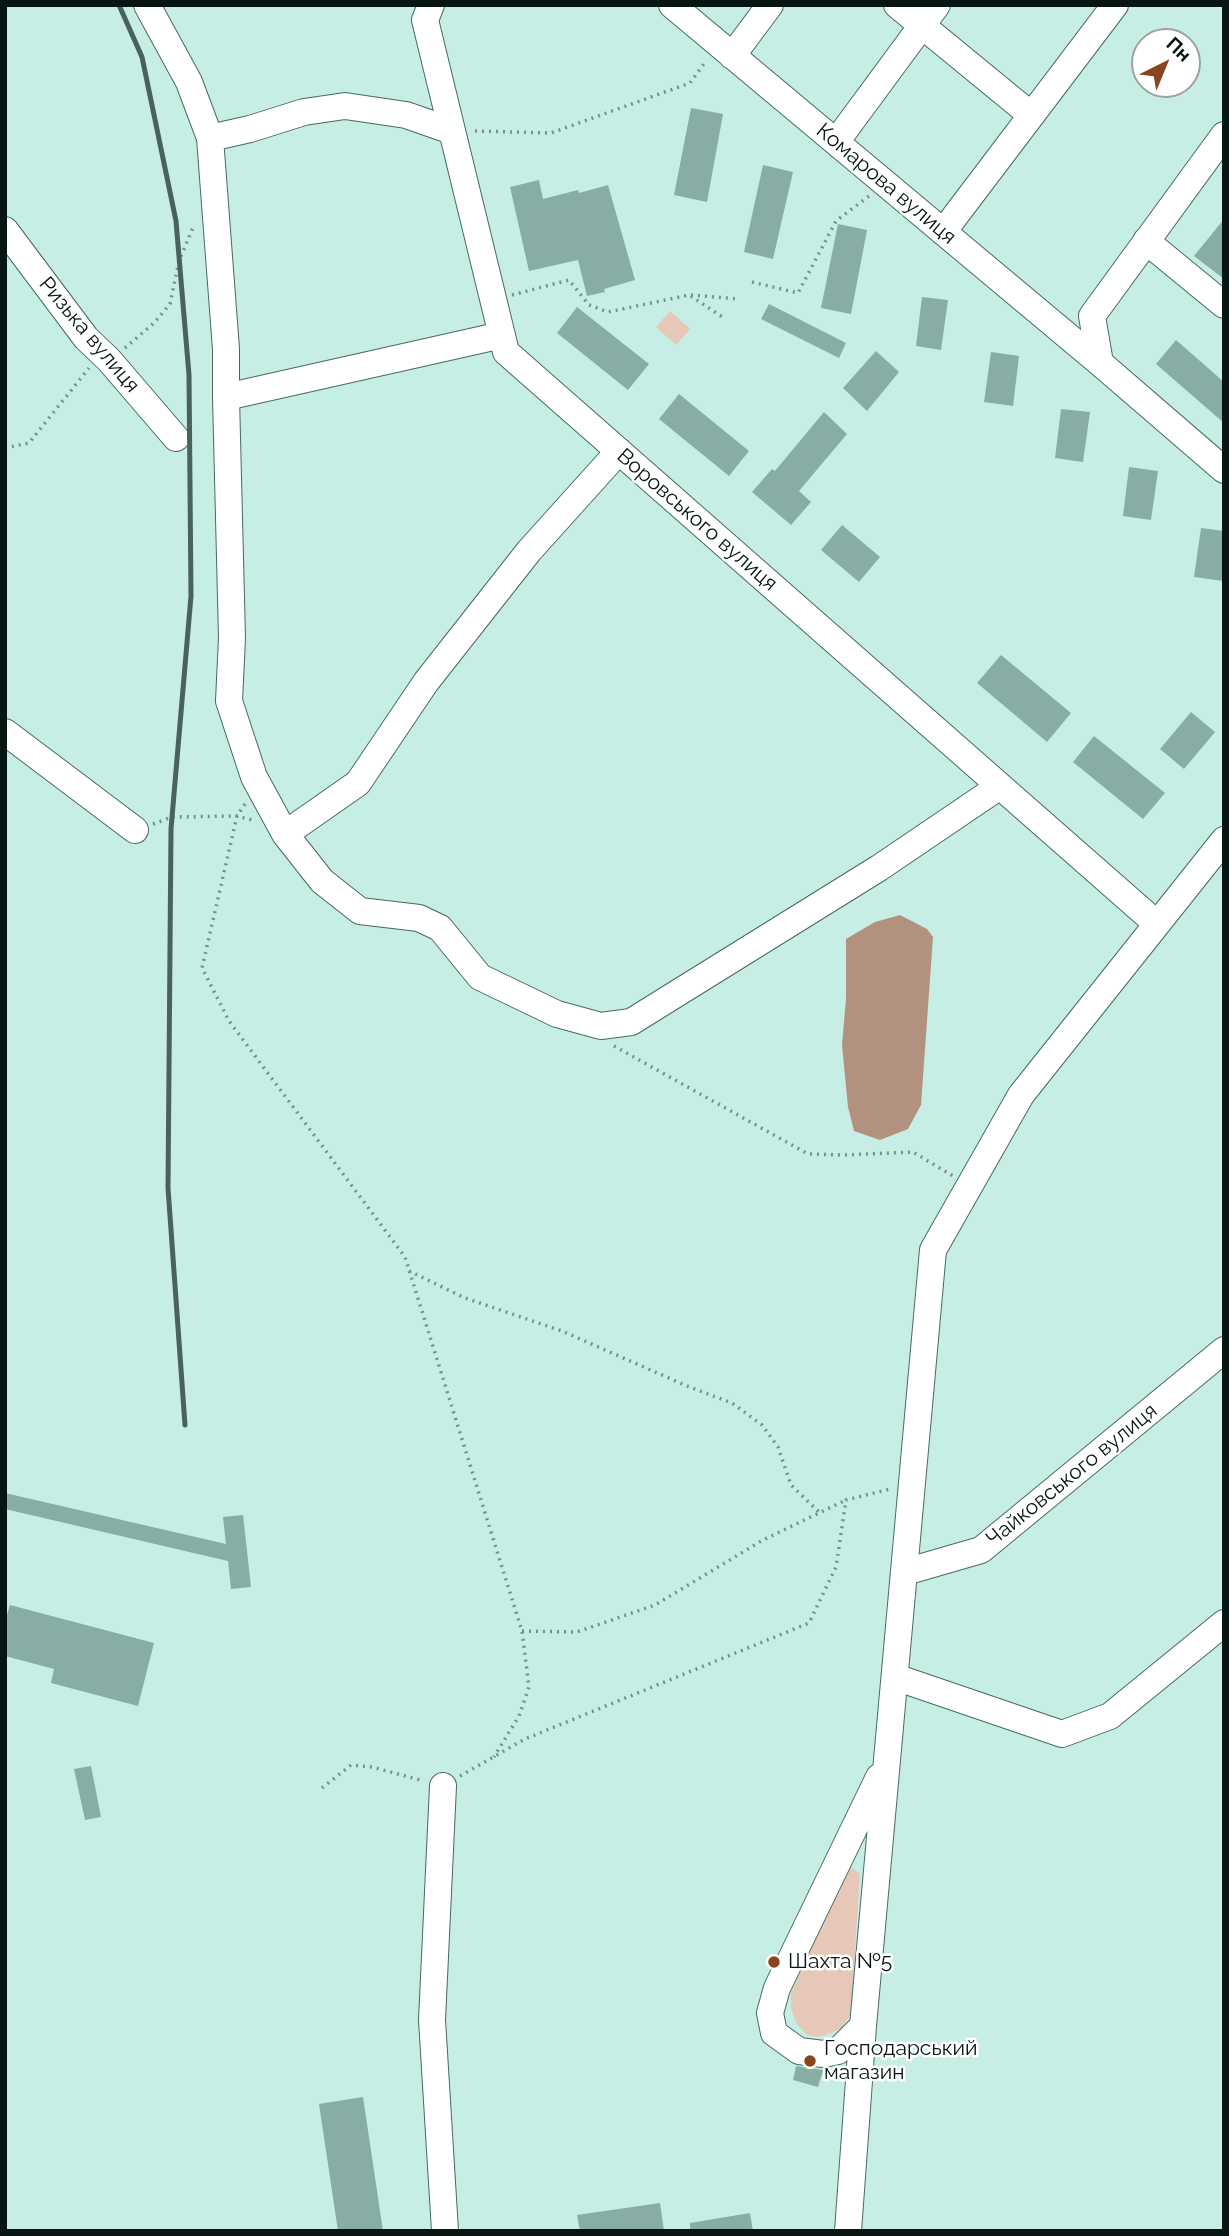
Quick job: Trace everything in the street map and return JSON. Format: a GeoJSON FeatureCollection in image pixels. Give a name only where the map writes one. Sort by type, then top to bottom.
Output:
{"type":"FeatureCollection","features":[{"type":"Feature","properties":{"kind":"street"},"geometry":{"type":"LineString","coordinates":[[147,5],[189,82],[210,138],[226,349],[232,638],[229,701],[254,777],[285,834],[322,881],[360,911],[419,919],[440,928],[480,977],[557,1014],[601,1026],[631,1022],[878,868],[1000,786]]}},
{"type":"Feature","properties":{"kind":"street","name":"Воровського вулиця"},"geometry":{"type":"LineString","coordinates":[[431,5],[425,20],[506,352],[1157,924]]}},
{"type":"Feature","properties":{"kind":"street","name":"Комарова вулиця"},"geometry":{"type":"LineString","coordinates":[[671,5],[1224,470]]}},
{"type":"Feature","properties":{"kind":"street"},"geometry":{"type":"LineString","coordinates":[[725,50],[771,5]]}},
{"type":"Feature","properties":{"kind":"street"},"geometry":{"type":"LineString","coordinates":[[897,5],[929,15],[1031,115]]}},
{"type":"Feature","properties":{"kind":"street"},"geometry":{"type":"LineString","coordinates":[[943,232],[1115,5]]}},
{"type":"Feature","properties":{"kind":"street"},"geometry":{"type":"LineString","coordinates":[[836,142],[929,15]]}},
{"type":"Feature","properties":{"kind":"street"},"geometry":{"type":"LineString","coordinates":[[210,138],[304,112],[345,106],[406,115],[452,131]]}},
{"type":"Feature","properties":{"kind":"street"},"geometry":{"type":"LineString","coordinates":[[1100,363],[1092,316],[1224,135]]}},
{"type":"Feature","properties":{"kind":"street","name":"Ризька вулиця"},"geometry":{"type":"LineString","coordinates":[[7,236],[86,338],[106,357],[176,438]]}},
{"type":"Feature","properties":{"kind":"street"},"geometry":{"type":"LineString","coordinates":[[1146,242],[1224,305]]}},
{"type":"Feature","properties":{"kind":"street"},"geometry":{"type":"LineString","coordinates":[[226,397],[502,335]]}},
{"type":"Feature","properties":{"kind":"street"},"geometry":{"type":"LineString","coordinates":[[285,834],[358,783],[426,681],[529,551],[619,451]]}},
{"type":"Feature","properties":{"kind":"street"},"geometry":{"type":"LineString","coordinates":[[5,732],[135,830]]}},
{"type":"Feature","properties":{"kind":"street"},"geometry":{"type":"LineString","coordinates":[[848,2231],[863,2026],[933,1250],[1021,1095],[1224,841]]}},
{"type":"Feature","properties":{"kind":"street","name":"Чайковського вулиця"},"geometry":{"type":"LineString","coordinates":[[905,1572],[981,1550],[1224,1350]]}},
{"type":"Feature","properties":{"kind":"street"},"geometry":{"type":"LineString","coordinates":[[895,1677],[1062,1734],[1110,1716],[1224,1623]]}},
{"type":"Feature","properties":{"kind":"street"},"geometry":{"type":"LineString","coordinates":[[863,2026],[838,2051],[799,2052],[774,2033],[770,2013],[778,1989],[887,1759]]}},
{"type":"Feature","properties":{"kind":"street"},"geometry":{"type":"LineString","coordinates":[[443,1786],[432,2020],[445,2231]]}},
{"type":"Feature","properties":{"kind":"path"},"geometry":{"type":"LineString","coordinates":[[452,131],[551,133],[690,83],[725,50]]}},
{"type":"Feature","properties":{"kind":"path"},"geometry":{"type":"LineString","coordinates":[[752,282],[798,293],[836,221],[886,184]]}},
{"type":"Feature","properties":{"kind":"path"},"geometry":{"type":"LineString","coordinates":[[5,448],[29,443],[89,367],[154,323],[170,304],[179,261],[195,223]]}},
{"type":"Feature","properties":{"kind":"path"},"geometry":{"type":"LineString","coordinates":[[494,300],[569,280],[589,305],[608,312],[689,295],[739,299]]}},
{"type":"Feature","properties":{"kind":"path"},"geometry":{"type":"LineString","coordinates":[[689,295],[724,318]]}},
{"type":"Feature","properties":{"kind":"path"},"geometry":{"type":"LineString","coordinates":[[237,816],[202,968],[229,1021],[405,1257],[522,1632],[528,1687],[519,1716],[494,1757]]}},
{"type":"Feature","properties":{"kind":"path"},"geometry":{"type":"LineString","coordinates":[[172,817],[237,816],[285,834]]}},
{"type":"Feature","properties":{"kind":"path"},"geometry":{"type":"LineString","coordinates":[[605,1041],[808,1154],[913,1152],[970,1186]]}},
{"type":"Feature","properties":{"kind":"path"},"geometry":{"type":"LineString","coordinates":[[409,1271],[465,1298],[562,1331],[732,1404],[762,1425],[778,1447],[791,1485],[820,1513]]}},
{"type":"Feature","properties":{"kind":"path"},"geometry":{"type":"LineString","coordinates":[[522,1632],[576,1632],[655,1605],[763,1540],[846,1500],[913,1484]]}},
{"type":"Feature","properties":{"kind":"path"},"geometry":{"type":"LineString","coordinates":[[322,1788],[351,1765],[372,1767],[443,1786],[525,1739],[809,1623],[836,1567],[846,1500]]}},
{"type":"Feature","properties":{"kind":"shaded area"},"geometry":{"type":"Polygon","coordinates":[[[670,311],[690,329],[676,345],[656,327],[670,311]]]}},
{"type":"Feature","properties":{"kind":"shaded area"},"geometry":{"type":"Polygon","coordinates":[[[900,915],[927,929],[933,937],[921,1105],[908,1129],[880,1140],[854,1131],[848,1107],[842,1045],[846,999],[846,939],[875,922],[900,915]]]}},
{"type":"Feature","properties":{"kind":"shaded area"},"geometry":{"type":"Polygon","coordinates":[[[852,1868],[860,1874],[851,2013],[842,2028],[818,2037],[807,2035],[797,2024],[791,2009],[791,1993],[846,1870],[852,1868]]]}},
{"type":"Feature","properties":{"kind":"building"},"geometry":{"type":"Polygon","coordinates":[[[691,108],[723,114],[707,202],[674,195],[691,108]]]}},
{"type":"Feature","properties":{"kind":"building"},"geometry":{"type":"Polygon","coordinates":[[[763,165],[793,172],[773,259],[744,252],[763,165]]]}},
{"type":"Feature","properties":{"kind":"building"},"geometry":{"type":"Polygon","coordinates":[[[539,180],[543,199],[608,185],[635,280],[587,296],[578,260],[529,271],[510,187],[539,180]]]}},
{"type":"Feature","properties":{"kind":"building"},"geometry":{"type":"Polygon","coordinates":[[[1224,219],[1224,279],[1194,256],[1224,219]]]}},
{"type":"Feature","properties":{"kind":"building"},"geometry":{"type":"Polygon","coordinates":[[[838,224],[867,230],[851,314],[821,308],[838,224]]]}},
{"type":"Feature","properties":{"kind":"building"},"geometry":{"type":"Polygon","coordinates":[[[922,297],[948,300],[941,350],[916,346],[922,297]]]}},
{"type":"Feature","properties":{"kind":"building"},"geometry":{"type":"Polygon","coordinates":[[[769,304],[846,343],[839,358],[761,319],[769,304]]]}},
{"type":"Feature","properties":{"kind":"building"},"geometry":{"type":"Polygon","coordinates":[[[577,307],[649,364],[628,390],[557,333],[577,307]]]}},
{"type":"Feature","properties":{"kind":"building"},"geometry":{"type":"Polygon","coordinates":[[[1176,340],[1224,382],[1224,423],[1156,364],[1176,340]]]}},
{"type":"Feature","properties":{"kind":"building"},"geometry":{"type":"Polygon","coordinates":[[[876,351],[899,372],[867,411],[843,388],[876,351]]]}},
{"type":"Feature","properties":{"kind":"building"},"geometry":{"type":"Polygon","coordinates":[[[991,352],[1019,356],[1013,406],[984,402],[991,352]]]}},
{"type":"Feature","properties":{"kind":"building"},"geometry":{"type":"Polygon","coordinates":[[[679,394],[749,451],[729,476],[659,419],[679,394]]]}},
{"type":"Feature","properties":{"kind":"building"},"geometry":{"type":"Polygon","coordinates":[[[1061,409],[1090,412],[1083,462],[1055,458],[1061,409]]]}},
{"type":"Feature","properties":{"kind":"building"},"geometry":{"type":"Polygon","coordinates":[[[824,412],[847,434],[799,491],[811,502],[791,525],[752,492],[772,469],[775,471],[824,412]]]}},
{"type":"Feature","properties":{"kind":"building"},"geometry":{"type":"Polygon","coordinates":[[[1129,467],[1158,471],[1151,520],[1123,516],[1129,467]]]}},
{"type":"Feature","properties":{"kind":"building"},"geometry":{"type":"Polygon","coordinates":[[[842,525],[880,557],[859,582],[821,550],[842,525]]]}},
{"type":"Feature","properties":{"kind":"building"},"geometry":{"type":"Polygon","coordinates":[[[1201,528],[1224,531],[1223,581],[1194,577],[1201,528]]]}},
{"type":"Feature","properties":{"kind":"building"},"geometry":{"type":"Polygon","coordinates":[[[1001,655],[1071,713],[1047,742],[977,683],[1001,655]]]}},
{"type":"Feature","properties":{"kind":"building"},"geometry":{"type":"Polygon","coordinates":[[[1191,712],[1215,732],[1184,769],[1160,749],[1191,712]]]}},
{"type":"Feature","properties":{"kind":"building"},"geometry":{"type":"Polygon","coordinates":[[[1094,736],[1165,793],[1143,819],[1073,762],[1094,736]]]}},
{"type":"Feature","properties":{"kind":"building"},"geometry":{"type":"Polygon","coordinates":[[[5,1493],[226,1544],[223,1517],[243,1515],[251,1587],[231,1589],[228,1561],[5,1509],[5,1493]]]}},
{"type":"Feature","properties":{"kind":"building"},"geometry":{"type":"Polygon","coordinates":[[[10,1605],[154,1643],[138,1706],[51,1683],[54,1669],[5,1656],[5,1621],[10,1605]]]}},
{"type":"Feature","properties":{"kind":"building"},"geometry":{"type":"Polygon","coordinates":[[[91,1766],[101,1817],[85,1820],[74,1769],[91,1766]]]}},
{"type":"Feature","properties":{"kind":"building"},"geometry":{"type":"Polygon","coordinates":[[[796,2066],[823,2070],[818,2087],[793,2080],[796,2066]]]}},
{"type":"Feature","properties":{"kind":"building"},"geometry":{"type":"Polygon","coordinates":[[[363,2097],[383,2231],[338,2231],[319,2104],[363,2097]]]}},
{"type":"Feature","properties":{"kind":"building"},"geometry":{"type":"Polygon","coordinates":[[[660,2203],[664,2231],[580,2231],[577,2215],[660,2203]]]}},
{"type":"Feature","properties":{"kind":"building"},"geometry":{"type":"Polygon","coordinates":[[[750,2213],[753,2231],[690,2231],[690,2223],[750,2213]]]}},
{"type":"Feature","properties":{"kind":"railway"},"geometry":{"type":"LineString","coordinates":[[119,5],[142,57],[176,221],[189,375],[191,596],[171,829],[168,1188],[185,1425]]}},
{"type":"Feature","properties":{"kind":"place","name":"Шахта №5"},"geometry":{"type":"Point","coordinates":[774,1962]}},
{"type":"Feature","properties":{"kind":"place","name":"Господарський магазин"},"geometry":{"type":"Point","coordinates":[810,2061]}}]}
